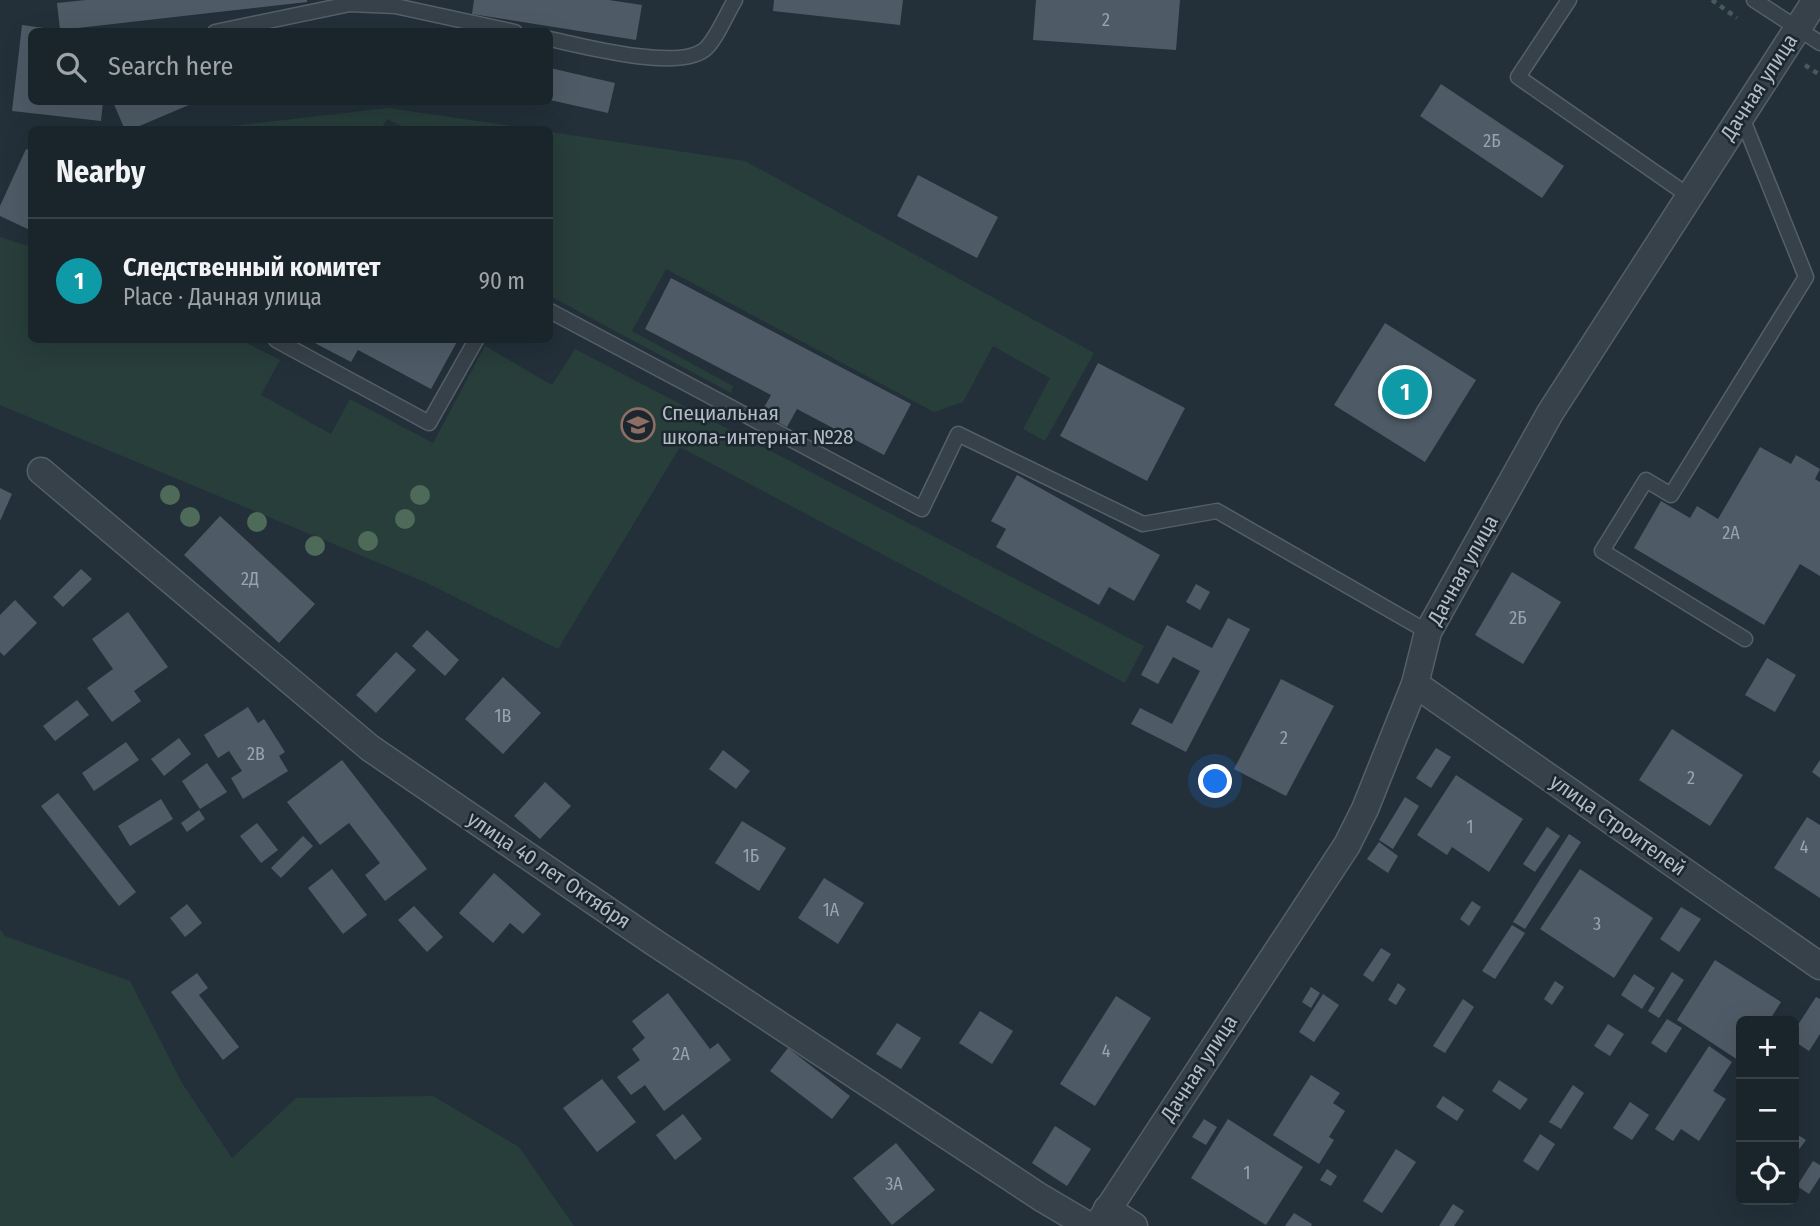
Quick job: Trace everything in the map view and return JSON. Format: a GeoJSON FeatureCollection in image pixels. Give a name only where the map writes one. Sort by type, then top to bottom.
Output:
{"type":"FeatureCollection","features":[{"type":"Feature","properties":{"kind":"street","name":"Дачная улица"},"geometry":{"type":"LineString","coordinates":[[1098,1220],[1347,845],[1365,809],[1415,684],[1428,632],[1550,413],[1816,0]]}},
{"type":"Feature","properties":{"kind":"street","name":"улица 40 лет Октября"},"geometry":{"type":"LineString","coordinates":[[41,471],[370,748],[652,941],[1040,1197],[1098,1220],[1134,1226]]}},
{"type":"Feature","properties":{"kind":"street","name":"улица Строителей"},"geometry":{"type":"LineString","coordinates":[[1415,684],[1820,967]]}},
{"type":"Feature","properties":{"kind":"lane"},"geometry":{"type":"LineString","coordinates":[[553,40],[628,56],[693,57],[706,49],[735,0]]}},
{"type":"Feature","properties":{"kind":"lane"},"geometry":{"type":"LineString","coordinates":[[1569,0],[1518,78],[1689,196]]}},
{"type":"Feature","properties":{"kind":"lane"},"geometry":{"type":"LineString","coordinates":[[1754,0],[1820,43]]}},
{"type":"Feature","properties":{"kind":"lane"},"geometry":{"type":"LineString","coordinates":[[234,28],[350,4],[395,6],[497,28]]}},
{"type":"Feature","properties":{"kind":"lane"},"geometry":{"type":"LineString","coordinates":[[1741,115],[1806,277],[1671,495],[1646,480],[1602,551],[1745,639]]}},
{"type":"Feature","properties":{"kind":"lane"},"geometry":{"type":"LineString","coordinates":[[553,313],[922,509],[958,434],[1143,524],[1217,511],[1428,632]]}},
{"type":"Feature","properties":{"kind":"lane"},"geometry":{"type":"LineString","coordinates":[[282,343],[429,423],[474,343]]}},
{"type":"Feature","properties":{"kind":"green space"},"geometry":{"type":"Polygon","coordinates":[[[388,108],[512,126],[401,126],[387,119],[383,126],[231,126],[388,108]]]}},
{"type":"Feature","properties":{"kind":"green space"},"geometry":{"type":"Polygon","coordinates":[[[553,132],[745,161],[1094,353],[1045,441],[1023,429],[1050,378],[993,346],[963,402],[934,412],[666,269],[632,331],[733,386],[731,393],[553,298],[553,132]]]}},
{"type":"Feature","properties":{"kind":"green space"},"geometry":{"type":"Polygon","coordinates":[[[0,237],[28,246],[28,343],[247,343],[280,360],[261,395],[331,434],[350,399],[433,443],[485,346],[552,385],[575,349],[1144,646],[1125,683],[680,447],[558,649],[425,582],[0,405],[0,237]]]}},
{"type":"Feature","properties":{"kind":"green space"},"geometry":{"type":"Polygon","coordinates":[[[0,929],[5,936],[130,981],[182,1083],[232,1158],[296,1098],[433,1096],[519,1147],[574,1226],[0,1226],[0,929]]]}},
{"type":"Feature","properties":{"kind":"building"},"geometry":{"type":"Polygon","coordinates":[[[86,0],[307,0],[78,28],[60,28],[57,3],[86,0]]]}},
{"type":"Feature","properties":{"kind":"building"},"geometry":{"type":"Polygon","coordinates":[[[474,0],[609,0],[642,5],[636,40],[472,14],[474,0]]]}},
{"type":"Feature","properties":{"kind":"building"},"geometry":{"type":"Polygon","coordinates":[[[774,0],[903,0],[900,25],[773,11],[774,0]]]}},
{"type":"Feature","properties":{"kind":"building"},"geometry":{"type":"Polygon","coordinates":[[[1036,0],[1180,0],[1176,50],[1033,40],[1036,0]]]}},
{"type":"Feature","properties":{"kind":"building"},"geometry":{"type":"Polygon","coordinates":[[[22,25],[44,28],[28,28],[28,105],[103,105],[101,121],[12,111],[22,25]]]}},
{"type":"Feature","properties":{"kind":"building"},"geometry":{"type":"Polygon","coordinates":[[[553,69],[615,83],[608,113],[553,101],[553,69]]]}},
{"type":"Feature","properties":{"kind":"building"},"geometry":{"type":"Polygon","coordinates":[[[1441,84],[1564,166],[1542,198],[1420,116],[1441,84]]]}},
{"type":"Feature","properties":{"kind":"building"},"geometry":{"type":"Polygon","coordinates":[[[114,105],[189,105],[139,126],[123,126],[114,105]]]}},
{"type":"Feature","properties":{"kind":"building"},"geometry":{"type":"Polygon","coordinates":[[[28,150],[28,229],[0,216],[0,206],[28,150]]]}},
{"type":"Feature","properties":{"kind":"building"},"geometry":{"type":"Polygon","coordinates":[[[918,175],[998,217],[977,258],[897,216],[918,175]]]}},
{"type":"Feature","properties":{"kind":"building"},"geometry":{"type":"Polygon","coordinates":[[[671,278],[911,404],[884,455],[797,409],[787,427],[761,413],[771,395],[645,329],[671,278]]]}},
{"type":"Feature","properties":{"kind":"building"},"geometry":{"type":"Polygon","coordinates":[[[1385,323],[1476,380],[1425,462],[1334,405],[1385,323]]]}},
{"type":"Feature","properties":{"kind":"building"},"geometry":{"type":"Polygon","coordinates":[[[315,343],[456,343],[431,389],[358,350],[351,362],[315,343]]]}},
{"type":"Feature","properties":{"kind":"building"},"geometry":{"type":"Polygon","coordinates":[[[1098,363],[1185,408],[1147,481],[1060,436],[1098,363]]]}},
{"type":"Feature","properties":{"kind":"building"},"geometry":{"type":"Polygon","coordinates":[[[1760,447],[1791,464],[1796,455],[1820,469],[1815,479],[1820,482],[1820,576],[1800,564],[1764,625],[1634,548],[1661,501],[1690,518],[1697,506],[1718,519],[1760,447]]]}},
{"type":"Feature","properties":{"kind":"building"},"geometry":{"type":"Polygon","coordinates":[[[1017,475],[1160,555],[1134,601],[1109,587],[1099,605],[996,547],[1006,529],[991,521],[1017,475]]]}},
{"type":"Feature","properties":{"kind":"building"},"geometry":{"type":"Polygon","coordinates":[[[0,488],[12,494],[0,521],[0,488]]]}},
{"type":"Feature","properties":{"kind":"building"},"geometry":{"type":"Polygon","coordinates":[[[220,516],[315,604],[279,643],[184,555],[220,516]]]}},
{"type":"Feature","properties":{"kind":"building"},"geometry":{"type":"Polygon","coordinates":[[[81,569],[92,579],[63,607],[53,597],[81,569]]]}},
{"type":"Feature","properties":{"kind":"building"},"geometry":{"type":"Polygon","coordinates":[[[1512,572],[1561,602],[1523,664],[1475,635],[1512,572]]]}},
{"type":"Feature","properties":{"kind":"building"},"geometry":{"type":"Polygon","coordinates":[[[1196,584],[1210,592],[1200,610],[1186,602],[1196,584]]]}},
{"type":"Feature","properties":{"kind":"building"},"geometry":{"type":"Polygon","coordinates":[[[15,600],[37,623],[4,656],[0,652],[0,615],[15,600]]]}},
{"type":"Feature","properties":{"kind":"building"},"geometry":{"type":"Polygon","coordinates":[[[128,612],[168,667],[134,691],[141,701],[112,722],[87,688],[113,669],[92,639],[128,612]]]}},
{"type":"Feature","properties":{"kind":"building"},"geometry":{"type":"Polygon","coordinates":[[[1228,618],[1250,629],[1186,752],[1131,724],[1140,708],[1172,724],[1200,671],[1173,657],[1158,684],[1141,675],[1167,625],[1212,648],[1228,618]]]}},
{"type":"Feature","properties":{"kind":"building"},"geometry":{"type":"Polygon","coordinates":[[[427,630],[459,660],[445,676],[412,646],[427,630]]]}},
{"type":"Feature","properties":{"kind":"building"},"geometry":{"type":"Polygon","coordinates":[[[396,652],[416,670],[376,713],[356,695],[396,652]]]}},
{"type":"Feature","properties":{"kind":"building"},"geometry":{"type":"Polygon","coordinates":[[[1767,658],[1796,675],[1775,712],[1745,695],[1767,658]]]}},
{"type":"Feature","properties":{"kind":"building"},"geometry":{"type":"Polygon","coordinates":[[[503,677],[541,713],[503,754],[465,719],[503,677]]]}},
{"type":"Feature","properties":{"kind":"building"},"geometry":{"type":"Polygon","coordinates":[[[1281,679],[1334,706],[1286,796],[1234,769],[1281,679]]]}},
{"type":"Feature","properties":{"kind":"building"},"geometry":{"type":"Polygon","coordinates":[[[77,700],[89,715],[55,741],[43,726],[77,700]]]}},
{"type":"Feature","properties":{"kind":"building"},"geometry":{"type":"Polygon","coordinates":[[[248,707],[258,723],[264,719],[285,752],[279,756],[288,771],[243,799],[231,778],[242,771],[229,751],[218,758],[204,735],[248,707]]]}},
{"type":"Feature","properties":{"kind":"building"},"geometry":{"type":"Polygon","coordinates":[[[1672,729],[1743,775],[1710,826],[1639,780],[1672,729]]]}},
{"type":"Feature","properties":{"kind":"building"},"geometry":{"type":"Polygon","coordinates":[[[179,738],[191,754],[164,776],[151,759],[179,738]]]}},
{"type":"Feature","properties":{"kind":"building"},"geometry":{"type":"Polygon","coordinates":[[[126,742],[139,760],[94,791],[82,773],[126,742]]]}},
{"type":"Feature","properties":{"kind":"building"},"geometry":{"type":"Polygon","coordinates":[[[1436,748],[1451,757],[1431,788],[1416,778],[1436,748]]]}},
{"type":"Feature","properties":{"kind":"building"},"geometry":{"type":"Polygon","coordinates":[[[723,750],[750,771],[736,789],[709,769],[723,750]]]}},
{"type":"Feature","properties":{"kind":"building"},"geometry":{"type":"Polygon","coordinates":[[[342,760],[427,869],[385,901],[365,875],[380,863],[349,823],[320,845],[287,802],[342,760]]]}},
{"type":"Feature","properties":{"kind":"building"},"geometry":{"type":"Polygon","coordinates":[[[1820,760],[1820,778],[1812,772],[1820,760]]]}},
{"type":"Feature","properties":{"kind":"building"},"geometry":{"type":"Polygon","coordinates":[[[207,763],[227,792],[200,809],[182,781],[207,763]]]}},
{"type":"Feature","properties":{"kind":"building"},"geometry":{"type":"Polygon","coordinates":[[[1456,775],[1523,819],[1489,872],[1452,847],[1447,855],[1417,835],[1456,775]]]}},
{"type":"Feature","properties":{"kind":"building"},"geometry":{"type":"Polygon","coordinates":[[[545,782],[571,806],[540,839],[514,816],[545,782]]]}},
{"type":"Feature","properties":{"kind":"building"},"geometry":{"type":"Polygon","coordinates":[[[58,793],[136,892],[119,906],[41,806],[58,793]]]}},
{"type":"Feature","properties":{"kind":"building"},"geometry":{"type":"Polygon","coordinates":[[[1405,797],[1419,806],[1393,849],[1379,840],[1405,797]]]}},
{"type":"Feature","properties":{"kind":"building"},"geometry":{"type":"Polygon","coordinates":[[[161,799],[173,819],[130,846],[118,826],[161,799]]]}},
{"type":"Feature","properties":{"kind":"building"},"geometry":{"type":"Polygon","coordinates":[[[199,810],[205,819],[187,832],[181,823],[199,810]]]}},
{"type":"Feature","properties":{"kind":"building"},"geometry":{"type":"Polygon","coordinates":[[[1807,817],[1820,825],[1820,898],[1774,868],[1807,817]]]}},
{"type":"Feature","properties":{"kind":"building"},"geometry":{"type":"Polygon","coordinates":[[[742,821],[786,848],[759,891],[715,863],[742,821]]]}},
{"type":"Feature","properties":{"kind":"building"},"geometry":{"type":"Polygon","coordinates":[[[257,823],[278,850],[261,863],[240,836],[257,823]]]}},
{"type":"Feature","properties":{"kind":"building"},"geometry":{"type":"Polygon","coordinates":[[[1547,827],[1560,836],[1535,872],[1523,864],[1547,827]]]}},
{"type":"Feature","properties":{"kind":"building"},"geometry":{"type":"Polygon","coordinates":[[[1569,834],[1581,842],[1525,929],[1513,922],[1569,834]]]}},
{"type":"Feature","properties":{"kind":"building"},"geometry":{"type":"Polygon","coordinates":[[[303,836],[313,846],[281,878],[271,868],[303,836]]]}},
{"type":"Feature","properties":{"kind":"building"},"geometry":{"type":"Polygon","coordinates":[[[1379,842],[1398,856],[1388,873],[1367,859],[1379,842]]]}},
{"type":"Feature","properties":{"kind":"building"},"geometry":{"type":"Polygon","coordinates":[[[332,869],[367,915],[343,934],[308,888],[332,869]]]}},
{"type":"Feature","properties":{"kind":"building"},"geometry":{"type":"Polygon","coordinates":[[[1580,869],[1653,918],[1614,978],[1540,929],[1580,869]]]}},
{"type":"Feature","properties":{"kind":"building"},"geometry":{"type":"Polygon","coordinates":[[[494,873],[541,914],[523,934],[510,923],[493,943],[459,913],[494,873]]]}},
{"type":"Feature","properties":{"kind":"building"},"geometry":{"type":"Polygon","coordinates":[[[824,878],[864,903],[838,944],[798,918],[824,878]]]}},
{"type":"Feature","properties":{"kind":"building"},"geometry":{"type":"Polygon","coordinates":[[[1472,901],[1481,907],[1469,926],[1460,919],[1472,901]]]}},
{"type":"Feature","properties":{"kind":"building"},"geometry":{"type":"Polygon","coordinates":[[[187,904],[202,923],[185,937],[170,918],[187,904]]]}},
{"type":"Feature","properties":{"kind":"building"},"geometry":{"type":"Polygon","coordinates":[[[414,906],[443,937],[427,952],[398,920],[414,906]]]}},
{"type":"Feature","properties":{"kind":"building"},"geometry":{"type":"Polygon","coordinates":[[[1681,907],[1701,919],[1679,952],[1660,939],[1681,907]]]}},
{"type":"Feature","properties":{"kind":"building"},"geometry":{"type":"Polygon","coordinates":[[[1512,925],[1525,933],[1495,979],[1482,971],[1512,925]]]}},
{"type":"Feature","properties":{"kind":"building"},"geometry":{"type":"Polygon","coordinates":[[[1381,948],[1391,954],[1373,982],[1363,975],[1381,948]]]}},
{"type":"Feature","properties":{"kind":"building"},"geometry":{"type":"Polygon","coordinates":[[[1715,960],[1781,1002],[1772,1016],[1736,1016],[1736,1059],[1677,1020],[1715,960]]]}},
{"type":"Feature","properties":{"kind":"building"},"geometry":{"type":"Polygon","coordinates":[[[1672,972],[1684,980],[1659,1018],[1648,1011],[1672,972]]]}},
{"type":"Feature","properties":{"kind":"building"},"geometry":{"type":"Polygon","coordinates":[[[197,973],[208,988],[199,995],[239,1047],[223,1060],[171,992],[197,973]]]}},
{"type":"Feature","properties":{"kind":"building"},"geometry":{"type":"Polygon","coordinates":[[[1634,974],[1655,988],[1642,1009],[1621,995],[1634,974]]]}},
{"type":"Feature","properties":{"kind":"building"},"geometry":{"type":"Polygon","coordinates":[[[1555,981],[1564,987],[1552,1005],[1544,999],[1555,981]]]}},
{"type":"Feature","properties":{"kind":"building"},"geometry":{"type":"Polygon","coordinates":[[[1398,983],[1406,989],[1396,1005],[1388,1000],[1398,983]]]}},
{"type":"Feature","properties":{"kind":"building"},"geometry":{"type":"Polygon","coordinates":[[[1311,987],[1320,993],[1311,1008],[1302,1002],[1311,987]]]}},
{"type":"Feature","properties":{"kind":"building"},"geometry":{"type":"Polygon","coordinates":[[[668,993],[710,1049],[718,1043],[731,1060],[664,1111],[645,1085],[631,1095],[617,1077],[640,1060],[632,1049],[645,1038],[632,1021],[668,993]]]}},
{"type":"Feature","properties":{"kind":"building"},"geometry":{"type":"Polygon","coordinates":[[[1323,994],[1339,1005],[1314,1042],[1299,1032],[1323,994]]]}},
{"type":"Feature","properties":{"kind":"building"},"geometry":{"type":"Polygon","coordinates":[[[1116,996],[1151,1018],[1095,1106],[1060,1084],[1116,996]]]}},
{"type":"Feature","properties":{"kind":"building"},"geometry":{"type":"Polygon","coordinates":[[[1816,997],[1820,999],[1820,1034],[1809,1051],[1799,1044],[1799,1023],[1816,997]]]}},
{"type":"Feature","properties":{"kind":"building"},"geometry":{"type":"Polygon","coordinates":[[[1463,999],[1474,1007],[1445,1053],[1433,1046],[1463,999]]]}},
{"type":"Feature","properties":{"kind":"building"},"geometry":{"type":"Polygon","coordinates":[[[980,1011],[1013,1031],[992,1064],[959,1043],[980,1011]]]}},
{"type":"Feature","properties":{"kind":"building"},"geometry":{"type":"Polygon","coordinates":[[[1667,1019],[1682,1028],[1666,1053],[1651,1043],[1667,1019]]]}},
{"type":"Feature","properties":{"kind":"building"},"geometry":{"type":"Polygon","coordinates":[[[897,1023],[921,1038],[901,1069],[876,1054],[897,1023]]]}},
{"type":"Feature","properties":{"kind":"building"},"geometry":{"type":"Polygon","coordinates":[[[1608,1024],[1624,1034],[1610,1056],[1594,1046],[1608,1024]]]}},
{"type":"Feature","properties":{"kind":"building"},"geometry":{"type":"Polygon","coordinates":[[[1709,1046],[1732,1062],[1713,1091],[1726,1099],[1699,1141],[1681,1129],[1673,1141],[1655,1129],[1709,1046]]]}},
{"type":"Feature","properties":{"kind":"building"},"geometry":{"type":"Polygon","coordinates":[[[788,1048],[850,1096],[832,1119],[770,1071],[788,1048]]]}},
{"type":"Feature","properties":{"kind":"building"},"geometry":{"type":"Polygon","coordinates":[[[1311,1075],[1340,1093],[1333,1103],[1345,1111],[1329,1137],[1334,1140],[1319,1164],[1273,1135],[1311,1075]]]}},
{"type":"Feature","properties":{"kind":"building"},"geometry":{"type":"Polygon","coordinates":[[[602,1079],[636,1122],[597,1152],[563,1108],[602,1079]]]}},
{"type":"Feature","properties":{"kind":"building"},"geometry":{"type":"Polygon","coordinates":[[[1499,1080],[1528,1099],[1520,1110],[1492,1091],[1499,1080]]]}},
{"type":"Feature","properties":{"kind":"building"},"geometry":{"type":"Polygon","coordinates":[[[1573,1085],[1584,1093],[1561,1129],[1549,1122],[1573,1085]]]}},
{"type":"Feature","properties":{"kind":"building"},"geometry":{"type":"Polygon","coordinates":[[[1443,1096],[1464,1110],[1457,1121],[1436,1107],[1443,1096]]]}},
{"type":"Feature","properties":{"kind":"building"},"geometry":{"type":"Polygon","coordinates":[[[1630,1102],[1649,1115],[1632,1140],[1613,1128],[1630,1102]]]}},
{"type":"Feature","properties":{"kind":"building"},"geometry":{"type":"Polygon","coordinates":[[[683,1114],[702,1139],[675,1160],[656,1135],[683,1114]]]}},
{"type":"Feature","properties":{"kind":"building"},"geometry":{"type":"Polygon","coordinates":[[[1204,1119],[1217,1127],[1206,1145],[1192,1137],[1204,1119]]]}},
{"type":"Feature","properties":{"kind":"building"},"geometry":{"type":"Polygon","coordinates":[[[1228,1119],[1303,1167],[1266,1225],[1191,1178],[1228,1119]]]}},
{"type":"Feature","properties":{"kind":"building"},"geometry":{"type":"Polygon","coordinates":[[[1055,1126],[1091,1149],[1067,1186],[1032,1163],[1055,1126]]]}},
{"type":"Feature","properties":{"kind":"building"},"geometry":{"type":"Polygon","coordinates":[[[1540,1134],[1555,1144],[1538,1171],[1523,1161],[1540,1134]]]}},
{"type":"Feature","properties":{"kind":"building"},"geometry":{"type":"Polygon","coordinates":[[[1799,1136],[1806,1140],[1799,1149],[1799,1136]]]}},
{"type":"Feature","properties":{"kind":"building"},"geometry":{"type":"Polygon","coordinates":[[[896,1143],[935,1190],[892,1225],[853,1178],[896,1143]]]}},
{"type":"Feature","properties":{"kind":"building"},"geometry":{"type":"Polygon","coordinates":[[[1396,1149],[1416,1162],[1382,1213],[1363,1201],[1396,1149]]]}},
{"type":"Feature","properties":{"kind":"building"},"geometry":{"type":"Polygon","coordinates":[[[1813,1161],[1820,1165],[1820,1177],[1809,1194],[1799,1187],[1813,1161]]]}},
{"type":"Feature","properties":{"kind":"building"},"geometry":{"type":"Polygon","coordinates":[[[1327,1169],[1337,1176],[1331,1186],[1320,1180],[1327,1169]]]}},
{"type":"Feature","properties":{"kind":"building"},"geometry":{"type":"Polygon","coordinates":[[[1453,1204],[1464,1211],[1454,1226],[1439,1226],[1453,1204]]]}},
{"type":"Feature","properties":{"kind":"building"},"geometry":{"type":"Polygon","coordinates":[[[1294,1213],[1312,1224],[1311,1226],[1285,1226],[1294,1213]]]}},
{"type":"Feature","properties":{"kind":"place","name":"Следственный комитет"},"geometry":{"type":"Point","coordinates":[1405,392]}},
{"type":"Feature","properties":{"kind":"place","name":"Специальная школа-интернат №28"},"geometry":{"type":"Point","coordinates":[638,425]}}]}
